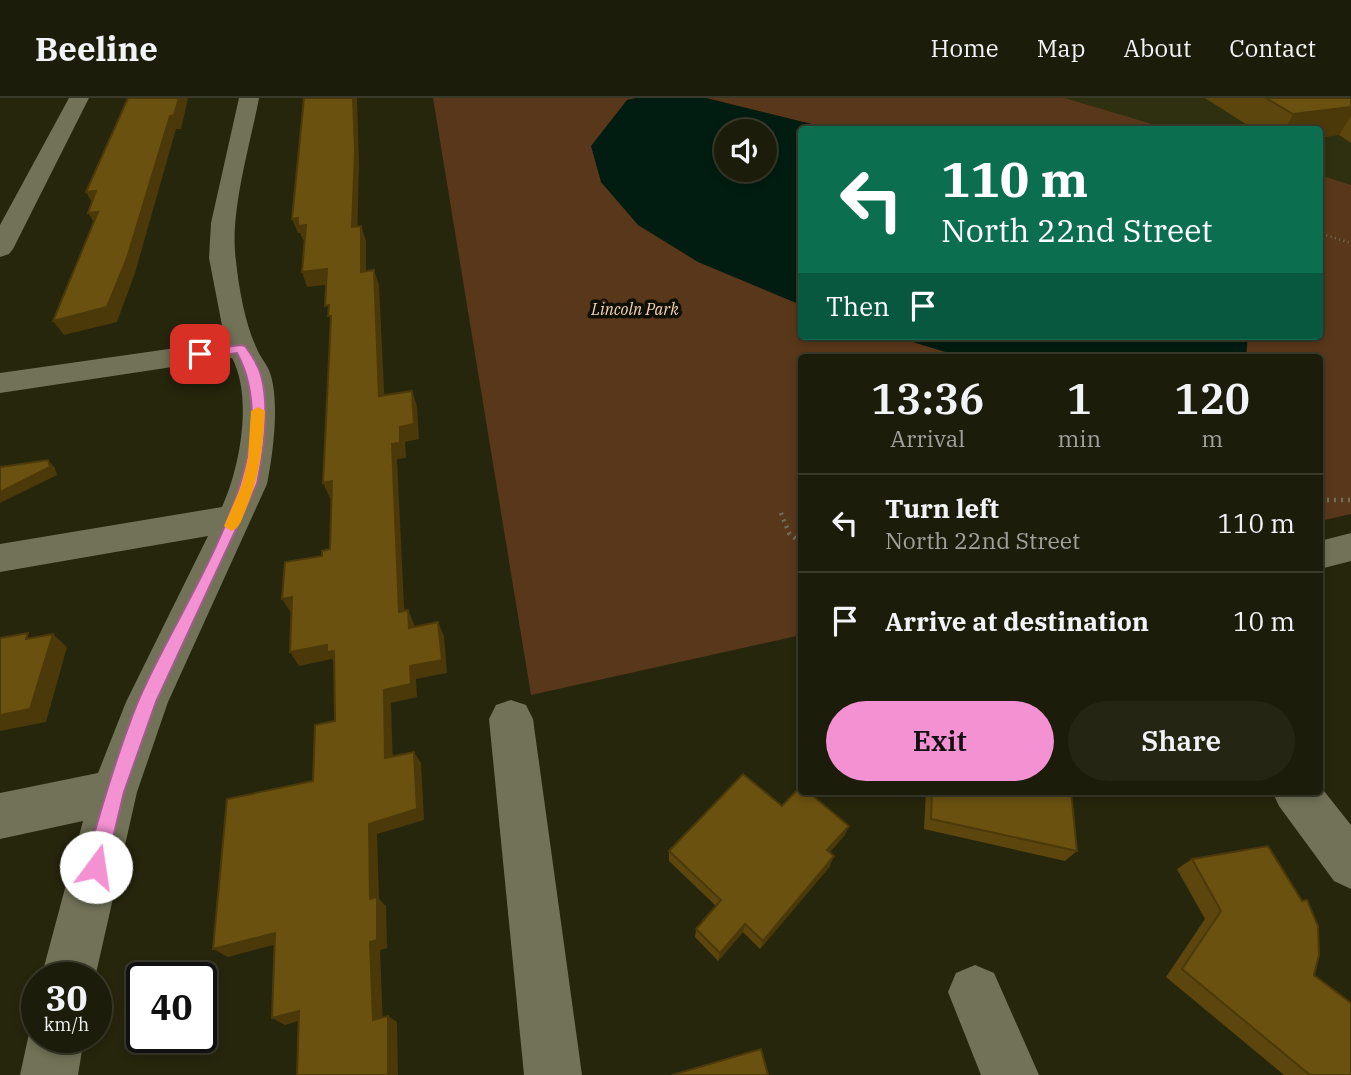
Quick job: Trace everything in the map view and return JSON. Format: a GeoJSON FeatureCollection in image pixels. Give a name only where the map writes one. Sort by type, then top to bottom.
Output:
{"type":"FeatureCollection","features":[{"type":"Feature","properties":{"kind":"street"},"geometry":{"type":"LineString","coordinates":[[0,250],[79,98]]}},
{"type":"Feature","properties":{"kind":"street"},"geometry":{"type":"LineString","coordinates":[[72,962],[114,792],[147,702],[250,484],[258,430],[255,373],[241,348],[227,292],[222,258],[223,223],[249,98]]}},
{"type":"Feature","properties":{"kind":"street"},"geometry":{"type":"LineString","coordinates":[[0,383],[241,348]]}},
{"type":"Feature","properties":{"kind":"street"},"geometry":{"type":"LineString","coordinates":[[0,558],[235,518]]}},
{"type":"Feature","properties":{"kind":"street"},"geometry":{"type":"LineString","coordinates":[[1323,554],[1351,547]]}},
{"type":"Feature","properties":{"kind":"street"},"geometry":{"type":"LineString","coordinates":[[511,719],[553,1075]]}},
{"type":"Feature","properties":{"kind":"street"},"geometry":{"type":"LineString","coordinates":[[0,816],[114,792]]}},
{"type":"Feature","properties":{"kind":"street"},"geometry":{"type":"LineString","coordinates":[[1298,795],[1351,864]]}},
{"type":"Feature","properties":{"kind":"street"},"geometry":{"type":"LineString","coordinates":[[975,992],[1010,1075]]}},
{"type":"Feature","properties":{"kind":"street"},"geometry":{"type":"LineString","coordinates":[[49,1075],[53,1053]]}},
{"type":"Feature","properties":{"kind":"path"},"geometry":{"type":"LineString","coordinates":[[1323,234],[1351,243]]}},
{"type":"Feature","properties":{"kind":"path"},"geometry":{"type":"LineString","coordinates":[[1323,500],[1351,500]]}},
{"type":"Feature","properties":{"kind":"path"},"geometry":{"type":"LineString","coordinates":[[781,513],[789,533],[798,541]]}},
{"type":"Feature","properties":{"kind":"shaded area"},"geometry":{"type":"Polygon","coordinates":[[[706,98],[820,126],[798,126],[798,304],[698,262],[638,225],[601,182],[591,146],[627,100],[706,98]]]}},
{"type":"Feature","properties":{"kind":"shaded area"},"geometry":{"type":"Polygon","coordinates":[[[1065,98],[1351,98],[1351,185],[1323,176],[1323,126],[1159,126],[1065,98]]]}},
{"type":"Feature","properties":{"kind":"shaded area"},"geometry":{"type":"Polygon","coordinates":[[[906,340],[1248,340],[1246,354],[952,354],[906,340]]]}},
{"type":"Feature","properties":{"kind":"green space","name":"Lincoln Park"},"geometry":{"type":"Polygon","coordinates":[[[433,98],[1065,98],[1159,126],[798,126],[798,340],[1323,340],[1323,176],[1351,185],[1351,514],[1323,520],[1323,354],[798,354],[798,636],[531,695],[433,98]]]}},
{"type":"Feature","properties":{"kind":"building"},"geometry":{"type":"Polygon","coordinates":[[[128,98],[179,98],[174,115],[170,116],[127,258],[107,307],[53,321],[98,212],[88,213],[96,191],[86,192],[128,98]]]}},
{"type":"Feature","properties":{"kind":"building"},"geometry":{"type":"Polygon","coordinates":[[[304,98],[353,98],[355,151],[352,227],[361,226],[361,272],[374,270],[379,396],[412,391],[414,424],[400,427],[400,443],[392,444],[399,612],[408,610],[409,628],[438,622],[442,660],[410,666],[411,684],[384,690],[385,758],[414,752],[417,809],[369,824],[370,899],[377,897],[377,940],[370,942],[373,1020],[388,1016],[388,1075],[297,1075],[299,1011],[272,1018],[275,933],[213,949],[227,799],[313,781],[315,725],[335,721],[334,651],[327,652],[327,645],[290,652],[292,597],[282,599],[285,562],[322,556],[322,551],[330,549],[332,481],[323,483],[331,316],[328,316],[329,305],[325,306],[327,269],[302,272],[306,225],[298,226],[298,218],[292,219],[304,98]]]}},
{"type":"Feature","properties":{"kind":"building"},"geometry":{"type":"Polygon","coordinates":[[[1266,98],[1351,98],[1351,107],[1293,114],[1266,98]]]}},
{"type":"Feature","properties":{"kind":"building"},"geometry":{"type":"Polygon","coordinates":[[[48,460],[50,467],[0,492],[0,467],[48,460]]]}},
{"type":"Feature","properties":{"kind":"building"},"geometry":{"type":"Polygon","coordinates":[[[28,633],[26,639],[53,634],[30,709],[0,715],[0,638],[28,633]]]}},
{"type":"Feature","properties":{"kind":"building"},"geometry":{"type":"Polygon","coordinates":[[[743,774],[782,806],[798,789],[798,795],[812,795],[849,826],[827,850],[834,856],[763,941],[745,924],[720,953],[696,929],[721,900],[669,851],[743,774]]]}},
{"type":"Feature","properties":{"kind":"building"},"geometry":{"type":"Polygon","coordinates":[[[932,795],[1071,795],[1077,851],[931,819],[932,795]]]}},
{"type":"Feature","properties":{"kind":"building"},"geometry":{"type":"Polygon","coordinates":[[[1268,846],[1302,901],[1307,900],[1318,926],[1319,955],[1314,975],[1351,1003],[1351,1075],[1310,1075],[1182,969],[1221,911],[1192,859],[1268,846]]]}},
{"type":"Feature","properties":{"kind":"building"},"geometry":{"type":"Polygon","coordinates":[[[761,1049],[768,1075],[672,1075],[761,1049]]]}},
{"type":"Feature","properties":{"kind":"slow traffic"},"geometry":{"type":"LineString","coordinates":[[231,526],[250,484],[255,458],[258,411]]}},
{"type":"Feature","properties":{"kind":"route"},"geometry":{"type":"LineString","coordinates":[[96,867],[114,792],[147,702],[250,484],[258,430],[255,373],[241,348],[200,354]]}}]}
